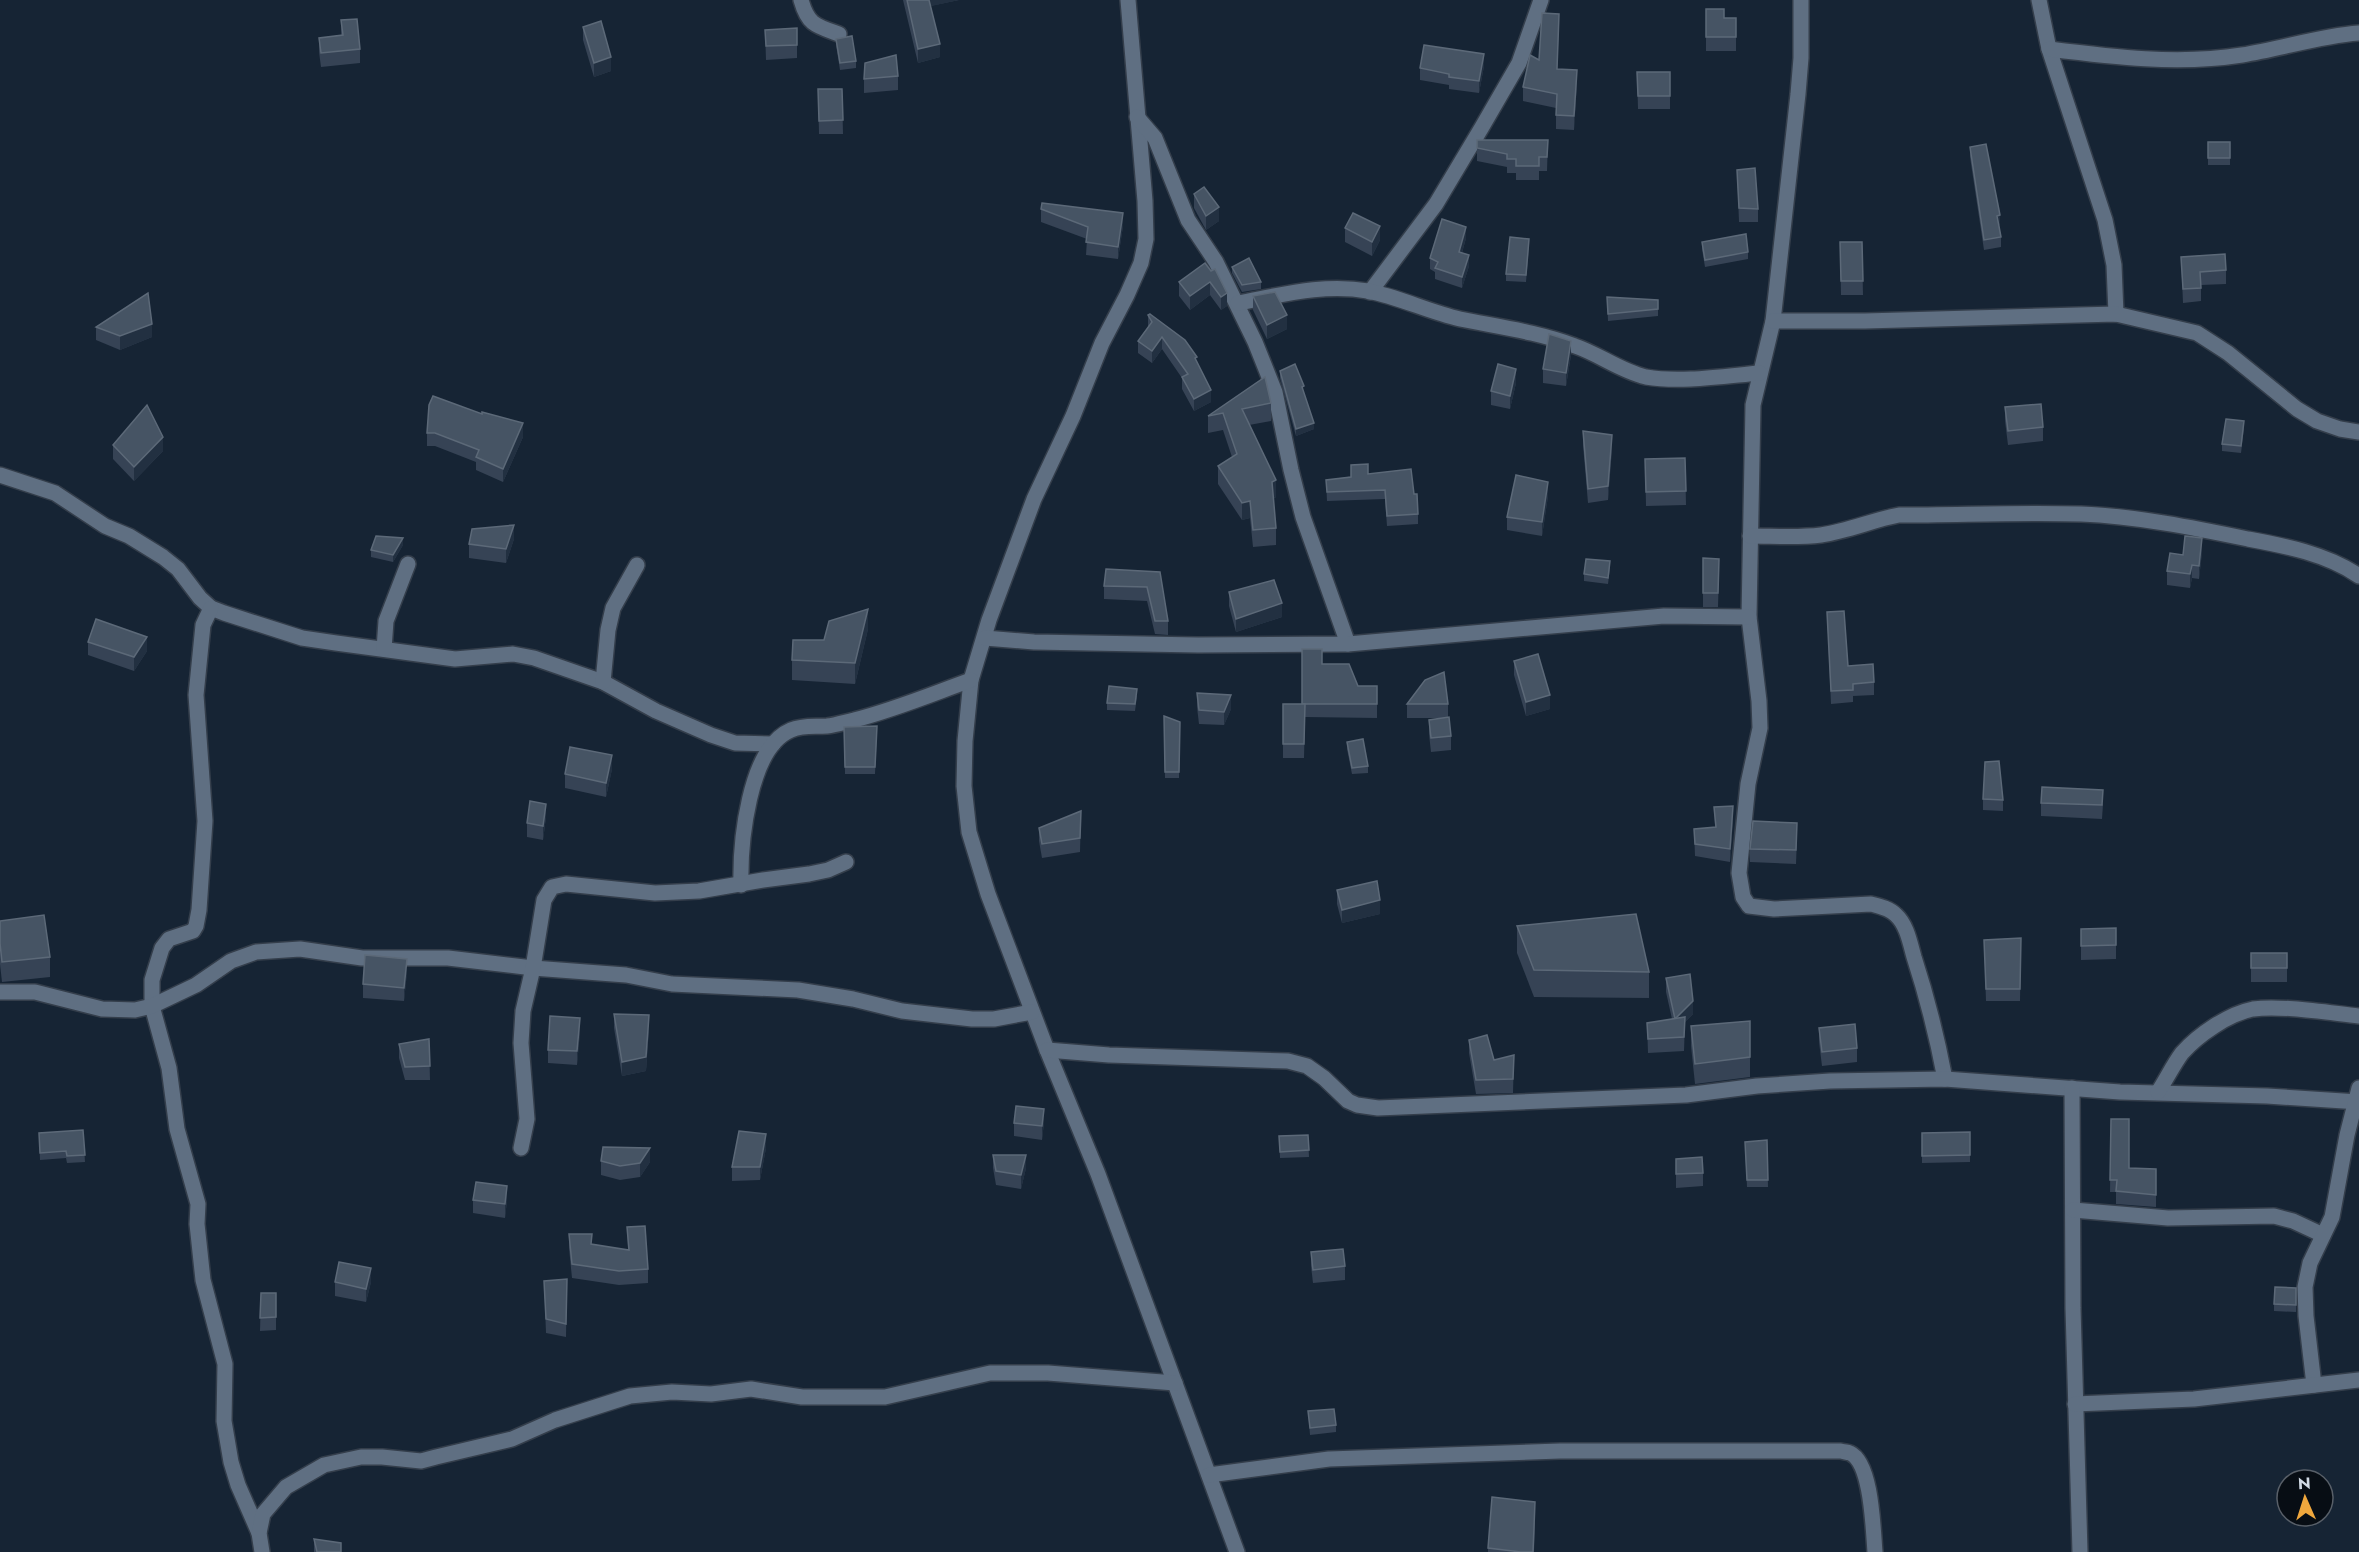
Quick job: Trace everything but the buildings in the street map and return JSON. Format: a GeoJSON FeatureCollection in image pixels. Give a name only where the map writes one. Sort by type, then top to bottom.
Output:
{"type":"FeatureCollection","features":[{"type":"Feature","properties":{"kind":"street"},"geometry":{"type":"LineString","coordinates":[[801,0],[804,13],[814,25],[839,34]]}},
{"type":"Feature","properties":{"kind":"street"},"geometry":{"type":"LineString","coordinates":[[1128,0],[1145,201],[1146,239],[1141,263],[1127,296],[1102,343],[1073,416],[1034,499],[989,620],[971,680],[964,786],[969,832],[988,894],[1032,1012],[1098,1174],[1238,1552]]}},
{"type":"Feature","properties":{"kind":"street"},"geometry":{"type":"LineString","coordinates":[[1370,292],[1413,230],[1436,204],[1482,127],[1519,63],[1541,0]]}},
{"type":"Feature","properties":{"kind":"street"},"geometry":{"type":"LineString","coordinates":[[1801,0],[1802,58],[1773,321],[1752,417],[1749,617],[1760,728],[1748,784],[1739,873],[1743,897],[1749,906],[1774,909],[1871,904],[1883,906],[1895,914],[1904,926],[1923,982],[1945,1078]]}},
{"type":"Feature","properties":{"kind":"street"},"geometry":{"type":"LineString","coordinates":[[2038,0],[2049,49],[2105,220],[2114,266],[2116,314]]}},
{"type":"Feature","properties":{"kind":"street"},"geometry":{"type":"LineString","coordinates":[[2049,49],[2118,58],[2188,60],[2241,55],[2334,35],[2359,33]]}},
{"type":"Feature","properties":{"kind":"street"},"geometry":{"type":"LineString","coordinates":[[1137,117],[1155,138],[1188,220],[1216,262],[1238,303],[1275,392],[1303,517],[1348,644]]}},
{"type":"Feature","properties":{"kind":"street"},"geometry":{"type":"LineString","coordinates":[[1238,303],[1295,292],[1333,288],[1370,292],[1459,319],[1497,325],[1567,343],[1617,367],[1647,377],[1685,378],[1760,373]]}},
{"type":"Feature","properties":{"kind":"street"},"geometry":{"type":"LineString","coordinates":[[1773,321],[1877,321],[2116,314],[2197,333],[2228,353],[2297,409],[2317,421],[2340,429],[2359,432]]}},
{"type":"Feature","properties":{"kind":"street"},"geometry":{"type":"LineString","coordinates":[[0,475],[55,494],[105,526],[129,536],[163,557],[178,569],[200,598],[211,608],[303,638],[455,659],[513,654],[567,668],[603,682],[635,700],[711,735],[735,743],[773,744]]}},
{"type":"Feature","properties":{"kind":"street"},"geometry":{"type":"LineString","coordinates":[[1750,536],[1821,535],[1899,516],[2083,514],[2176,526],[2268,543],[2345,566],[2359,576]]}},
{"type":"Feature","properties":{"kind":"street"},"geometry":{"type":"LineString","coordinates":[[384,649],[386,621],[408,564]]}},
{"type":"Feature","properties":{"kind":"street"},"geometry":{"type":"LineString","coordinates":[[603,682],[608,630],[614,608],[637,565]]}},
{"type":"Feature","properties":{"kind":"street"},"geometry":{"type":"LineString","coordinates":[[211,608],[203,625],[196,695],[205,821],[199,910],[193,931],[169,939],[162,948],[152,980],[152,1006],[169,1068],[177,1129],[198,1204],[197,1224],[203,1280],[225,1364],[224,1421],[231,1462],[238,1485],[259,1533],[262,1552]]}},
{"type":"Feature","properties":{"kind":"street"},"geometry":{"type":"LineString","coordinates":[[985,638],[1034,642],[1187,645],[1348,644],[1664,616],[1749,617]]}},
{"type":"Feature","properties":{"kind":"street"},"geometry":{"type":"LineString","coordinates":[[741,885],[749,796],[758,772],[773,744],[789,730],[856,720],[971,680]]}},
{"type":"Feature","properties":{"kind":"street"},"geometry":{"type":"LineString","coordinates":[[521,1148],[525,1134],[526,1098],[520,1043],[523,1011],[533,968],[544,900],[552,887],[566,884],[655,893],[699,891],[828,870],[846,862]]}},
{"type":"Feature","properties":{"kind":"street"},"geometry":{"type":"LineString","coordinates":[[0,993],[35,992],[102,1009],[135,1010],[152,1006],[196,985],[231,961],[255,952],[300,949],[362,958],[448,958],[533,968],[626,975],[672,984],[798,990],[854,999],[902,1011],[972,1019],[994,1019],[1032,1012]]}},
{"type":"Feature","properties":{"kind":"street"},"geometry":{"type":"LineString","coordinates":[[2158,1092],[2182,1054],[2220,1023],[2241,1013],[2263,1009],[2359,1016]]}},
{"type":"Feature","properties":{"kind":"street"},"geometry":{"type":"LineString","coordinates":[[1047,1050],[1288,1061],[1307,1066],[1324,1078],[1348,1101],[1357,1105],[1378,1108],[1686,1095],[1757,1086],[1945,1078],[2120,1092],[2358,1098],[2332,1217],[2310,1263],[2305,1287],[2314,1385]]}},
{"type":"Feature","properties":{"kind":"street"},"geometry":{"type":"LineString","coordinates":[[2072,1088],[2075,1404],[2080,1552]]}},
{"type":"Feature","properties":{"kind":"street"},"geometry":{"type":"LineString","coordinates":[[2073,1210],[2168,1218],[2274,1216],[2293,1221],[2323,1235]]}},
{"type":"Feature","properties":{"kind":"street"},"geometry":{"type":"LineString","coordinates":[[259,1533],[263,1514],[286,1487],[324,1465],[361,1457],[382,1456],[421,1461],[512,1439],[555,1420],[630,1396],[672,1392],[711,1394],[752,1389],[802,1397],[885,1397],[990,1373],[1048,1373],[1175,1383]]}},
{"type":"Feature","properties":{"kind":"street"},"geometry":{"type":"LineString","coordinates":[[2075,1404],[2194,1399],[2359,1380]]}},
{"type":"Feature","properties":{"kind":"street"},"geometry":{"type":"LineString","coordinates":[[1209,1475],[1329,1459],[1560,1451],[1840,1451],[1852,1454],[1860,1464],[1866,1479],[1875,1552]]}}]}
